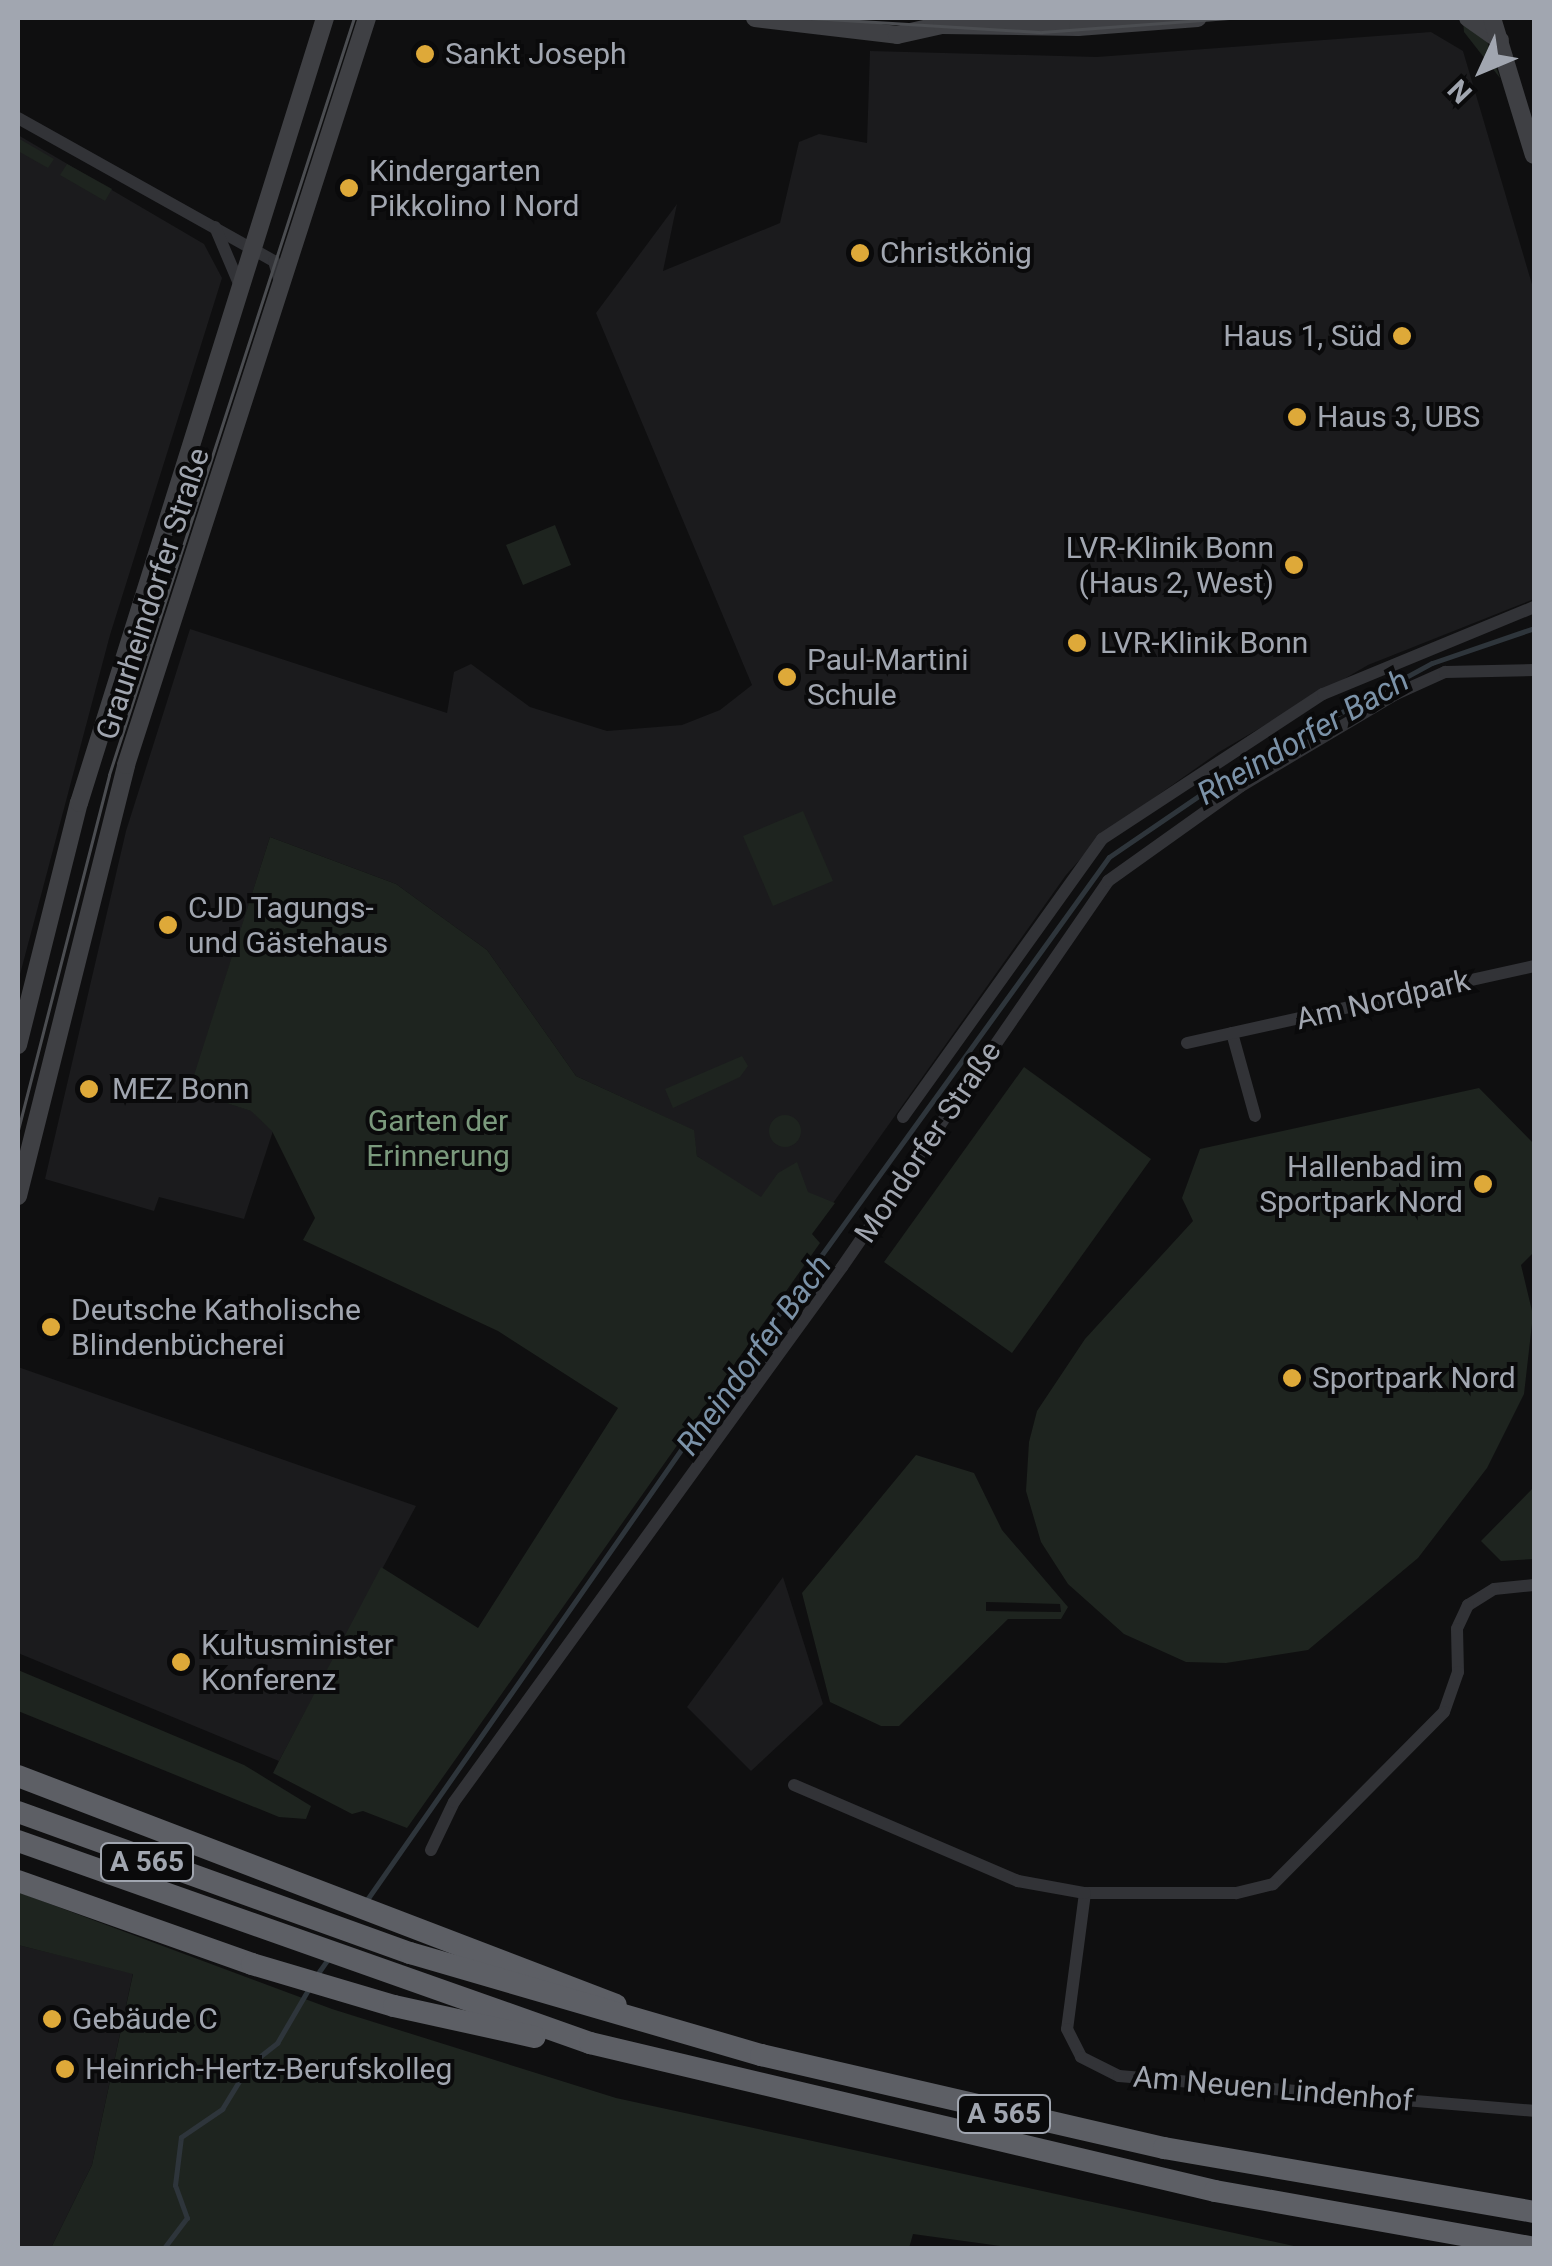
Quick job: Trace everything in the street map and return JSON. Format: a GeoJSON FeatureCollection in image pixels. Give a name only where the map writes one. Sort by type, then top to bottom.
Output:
{"type":"FeatureCollection","features":[{"type":"Feature","properties":{"kind":"highway"},"geometry":{"type":"LineString","coordinates":[[18,1776],[583,1987],[659,2027]]}},
{"type":"Feature","properties":{"kind":"highway","name":"A 565"},"geometry":{"type":"LineString","coordinates":[[18,1812],[410,1953],[659,2027],[1084,2132],[1534,2212]]}},
{"type":"Feature","properties":{"kind":"highway","name":"A 565"},"geometry":{"type":"LineString","coordinates":[[18,1841],[268,1934],[590,2042],[1195,2187],[1534,2248]]}},
{"type":"Feature","properties":{"kind":"highway"},"geometry":{"type":"LineString","coordinates":[[18,1881],[252,1964],[394,2006],[548,2040],[590,2042]]}},
{"type":"Feature","properties":{"kind":"main road","name":"Graurheindorfer Straße"},"geometry":{"type":"LineString","coordinates":[[18,1045],[79,804],[324,18]]}},
{"type":"Feature","properties":{"kind":"main road","name":"Graurheindorfer Straße"},"geometry":{"type":"LineString","coordinates":[[18,1196],[102,846],[368,18]]}},
{"type":"Feature","properties":{"kind":"main road"},"geometry":{"type":"LineString","coordinates":[[755,18],[897,35],[942,25],[1078,27],[1198,18]]}},
{"type":"Feature","properties":{"kind":"main road"},"geometry":{"type":"LineString","coordinates":[[916,18],[942,25]]}},
{"type":"Feature","properties":{"kind":"main road"},"geometry":{"type":"LineString","coordinates":[[1468,18],[1504,49]]}},
{"type":"Feature","properties":{"kind":"main road"},"geometry":{"type":"LineString","coordinates":[[1492,18],[1534,155]]}},
{"type":"Feature","properties":{"kind":"main road"},"geometry":{"type":"LineString","coordinates":[[1504,49],[1509,18]]}},
{"type":"Feature","properties":{"kind":"street"},"geometry":{"type":"LineString","coordinates":[[18,118],[274,261]]}},
{"type":"Feature","properties":{"kind":"street"},"geometry":{"type":"LineString","coordinates":[[215,227],[240,286]]}},
{"type":"Feature","properties":{"kind":"street"},"geometry":{"type":"LineString","coordinates":[[274,261],[295,245]]}},
{"type":"Feature","properties":{"kind":"street"},"geometry":{"type":"LineString","coordinates":[[274,261],[279,292]]}},
{"type":"Feature","properties":{"kind":"street"},"geometry":{"type":"LineString","coordinates":[[903,1117],[1102,839],[1323,694],[1534,607]]}},
{"type":"Feature","properties":{"kind":"street","name":"Mondorfer Straße"},"geometry":{"type":"LineString","coordinates":[[431,1850],[454,1802],[842,1267],[1108,880],[1242,786],[1396,694],[1445,672],[1534,670]]}},
{"type":"Feature","properties":{"kind":"street","name":"Am Nordpark"},"geometry":{"type":"LineString","coordinates":[[1187,1043],[1534,966]]}},
{"type":"Feature","properties":{"kind":"street"},"geometry":{"type":"LineString","coordinates":[[1232,1033],[1255,1116]]}},
{"type":"Feature","properties":{"kind":"street"},"geometry":{"type":"LineString","coordinates":[[794,1785],[1018,1881],[1085,1893],[1257,1890],[1296,1864],[1444,1712],[1458,1672],[1457,1629],[1468,1604],[1494,1588],[1534,1585]]}},
{"type":"Feature","properties":{"kind":"street","name":"Am Neuen Lindenhof"},"geometry":{"type":"LineString","coordinates":[[1085,1893],[1067,2029],[1081,2057],[1094,2067],[1197,2085],[1534,2111]]}},
{"type":"Feature","properties":{"kind":"shaded area","name":"LVR-Klinik Bonn"},"geometry":{"type":"Polygon","coordinates":[[[1431,32],[1463,51],[1534,291],[1534,599],[1368,665],[1219,752],[1103,834],[1066,875],[811,1234],[697,1156],[693,1130],[576,1076],[487,950],[396,884],[270,837],[190,1091],[252,1111],[273,1131],[244,1219],[159,1197],[154,1211],[45,1179],[126,831],[190,629],[447,713],[454,672],[471,664],[530,707],[607,731],[682,725],[720,710],[752,685],[596,313],[677,204],[663,271],[780,223],[799,142],[819,134],[867,143],[870,51],[1097,57],[1431,32]]]}},
{"type":"Feature","properties":{"kind":"shaded area"},"geometry":{"type":"Polygon","coordinates":[[[18,135],[204,244],[222,278],[110,635],[18,982],[18,135]]]}},
{"type":"Feature","properties":{"kind":"shaded area"},"geometry":{"type":"Polygon","coordinates":[[[18,1367],[416,1506],[279,1761],[18,1653],[18,1367]]]}},
{"type":"Feature","properties":{"kind":"shaded area"},"geometry":{"type":"Polygon","coordinates":[[[783,1577],[823,1704],[751,1771],[687,1707],[783,1577]]]}},
{"type":"Feature","properties":{"kind":"shaded area","name":"Heinrich-Hertz-Berufskolleg"},"geometry":{"type":"Polygon","coordinates":[[[18,1945],[133,1973],[92,2165],[51,2248],[18,2248],[18,1945]]]}},
{"type":"Feature","properties":{"kind":"green space"},"geometry":{"type":"Polygon","coordinates":[[[1463,20],[1487,41],[1500,78],[1464,32],[1463,20]]]}},
{"type":"Feature","properties":{"kind":"green space"},"geometry":{"type":"Polygon","coordinates":[[[18,138],[54,159],[48,168],[18,151],[18,138]]]}},
{"type":"Feature","properties":{"kind":"green space"},"geometry":{"type":"Polygon","coordinates":[[[67,164],[112,189],[105,201],[60,175],[67,164]]]}},
{"type":"Feature","properties":{"kind":"green space"},"geometry":{"type":"Polygon","coordinates":[[[555,525],[571,565],[523,585],[506,545],[555,525]]]}},
{"type":"Feature","properties":{"kind":"green space"},"geometry":{"type":"Polygon","coordinates":[[[803,811],[833,881],[773,906],[743,836],[803,811]]]}},
{"type":"Feature","properties":{"kind":"green space","name":"Garten der Erinnerung"},"geometry":{"type":"Polygon","coordinates":[[[270,837],[396,884],[487,950],[576,1076],[694,1130],[697,1156],[761,1197],[778,1173],[797,1162],[808,1192],[835,1203],[812,1234],[820,1243],[407,1828],[363,1811],[352,1814],[273,1773],[381,1567],[478,1628],[618,1408],[498,1331],[303,1240],[315,1218],[272,1131],[251,1111],[189,1091],[270,837]]]}},
{"type":"Feature","properties":{"kind":"green space"},"geometry":{"type":"Polygon","coordinates":[[[742,1056],[748,1066],[740,1077],[673,1108],[665,1089],[742,1056]]]}},
{"type":"Feature","properties":{"kind":"green space"},"geometry":{"type":"Polygon","coordinates":[[[1024,1067],[1151,1159],[1012,1353],[884,1262],[1024,1067]]]}},
{"type":"Feature","properties":{"kind":"green space","name":"Sportpark Nord"},"geometry":{"type":"Polygon","coordinates":[[[1479,1088],[1534,1144],[1534,1252],[1521,1265],[1533,1315],[1524,1394],[1487,1468],[1418,1558],[1308,1650],[1226,1663],[1186,1662],[1124,1634],[1068,1584],[1041,1542],[1026,1491],[1029,1442],[1037,1411],[1085,1339],[1193,1221],[1182,1198],[1200,1149],[1479,1088]]]}},
{"type":"Feature","properties":{"kind":"green space"},"geometry":{"type":"Polygon","coordinates":[[[785,1115],[796,1120],[801,1131],[796,1142],[785,1147],[774,1142],[769,1131],[774,1120],[785,1115]]]}},
{"type":"Feature","properties":{"kind":"green space"},"geometry":{"type":"Polygon","coordinates":[[[916,1455],[974,1473],[1002,1530],[1068,1607],[1061,1619],[1008,1619],[899,1726],[881,1726],[830,1702],[802,1593],[916,1455]],[[986,1602],[986,1611],[1061,1612],[1060,1604],[986,1602]]]}},
{"type":"Feature","properties":{"kind":"green space"},"geometry":{"type":"Polygon","coordinates":[[[1534,1487],[1534,1559],[1501,1561],[1481,1541],[1534,1487]]]}},
{"type":"Feature","properties":{"kind":"green space"},"geometry":{"type":"Polygon","coordinates":[[[18,1670],[244,1765],[311,1806],[306,1819],[279,1817],[18,1711],[18,1670]]]}},
{"type":"Feature","properties":{"kind":"green space"},"geometry":{"type":"Polygon","coordinates":[[[18,1892],[332,2009],[616,2098],[1303,2248],[1015,2248],[913,2234],[909,2248],[51,2248],[92,2165],[133,1974],[18,1945],[18,1892]]]}},
{"type":"Feature","properties":{"kind":"waterway","name":"Rheindorfer Bach"},"geometry":{"type":"LineString","coordinates":[[366,1901],[685,1444],[1109,857],[1241,767],[1432,663],[1534,628]]}},
{"type":"Feature","properties":{"kind":"waterway","name":"Rheindorfer Bach"},"geometry":{"type":"LineString","coordinates":[[316,1976],[330,1956]]}},
{"type":"Feature","properties":{"kind":"waterway","name":"Rheindorfer Bach"},"geometry":{"type":"LineString","coordinates":[[164,2248],[187,2218],[175,2185],[181,2137],[222,2109],[249,2065],[277,2043],[308,1990]]}},
{"type":"Feature","properties":{"kind":"tram line"},"geometry":{"type":"LineString","coordinates":[[18,1130],[109,775],[354,18]]}},
{"type":"Feature","properties":{"kind":"tram line"},"geometry":{"type":"LineString","coordinates":[[811,18],[1042,32],[1228,18]]}},
{"type":"Feature","properties":{"kind":"place","name":"Sankt Joseph"},"geometry":{"type":"Point","coordinates":[425,54]}},
{"type":"Feature","properties":{"kind":"place","name":"Kindergarten Pikkolino I Nord"},"geometry":{"type":"Point","coordinates":[349,188]}},
{"type":"Feature","properties":{"kind":"place","name":"Christkönig"},"geometry":{"type":"Point","coordinates":[860,253]}},
{"type":"Feature","properties":{"kind":"place","name":"Haus 1, Süd"},"geometry":{"type":"Point","coordinates":[1402,336]}},
{"type":"Feature","properties":{"kind":"place","name":"Haus 3, UBS"},"geometry":{"type":"Point","coordinates":[1297,417]}},
{"type":"Feature","properties":{"kind":"place","name":"LVR-Klinik Bonn (Haus 2, West)"},"geometry":{"type":"Point","coordinates":[1294,565]}},
{"type":"Feature","properties":{"kind":"place","name":"LVR-Klinik Bonn"},"geometry":{"type":"Point","coordinates":[1077,643]}},
{"type":"Feature","properties":{"kind":"place","name":"Paul-Martini Schule"},"geometry":{"type":"Point","coordinates":[787,677]}},
{"type":"Feature","properties":{"kind":"place","name":"CJD Tagungs- und Gästehaus"},"geometry":{"type":"Point","coordinates":[168,925]}},
{"type":"Feature","properties":{"kind":"place","name":"MEZ Bonn"},"geometry":{"type":"Point","coordinates":[89,1089]}},
{"type":"Feature","properties":{"kind":"place","name":"Hallenbad im Sportpark Nord"},"geometry":{"type":"Point","coordinates":[1483,1184]}},
{"type":"Feature","properties":{"kind":"place","name":"Deutsche Katholische Blindenbücherei"},"geometry":{"type":"Point","coordinates":[51,1327]}},
{"type":"Feature","properties":{"kind":"place","name":"Sportpark Nord"},"geometry":{"type":"Point","coordinates":[1292,1378]}},
{"type":"Feature","properties":{"kind":"place","name":"Kultusminister Konferenz"},"geometry":{"type":"Point","coordinates":[181,1662]}},
{"type":"Feature","properties":{"kind":"place","name":"Gebäude C"},"geometry":{"type":"Point","coordinates":[52,2019]}},
{"type":"Feature","properties":{"kind":"place","name":"Heinrich-Hertz-Berufskolleg"},"geometry":{"type":"Point","coordinates":[65,2069]}}]}
